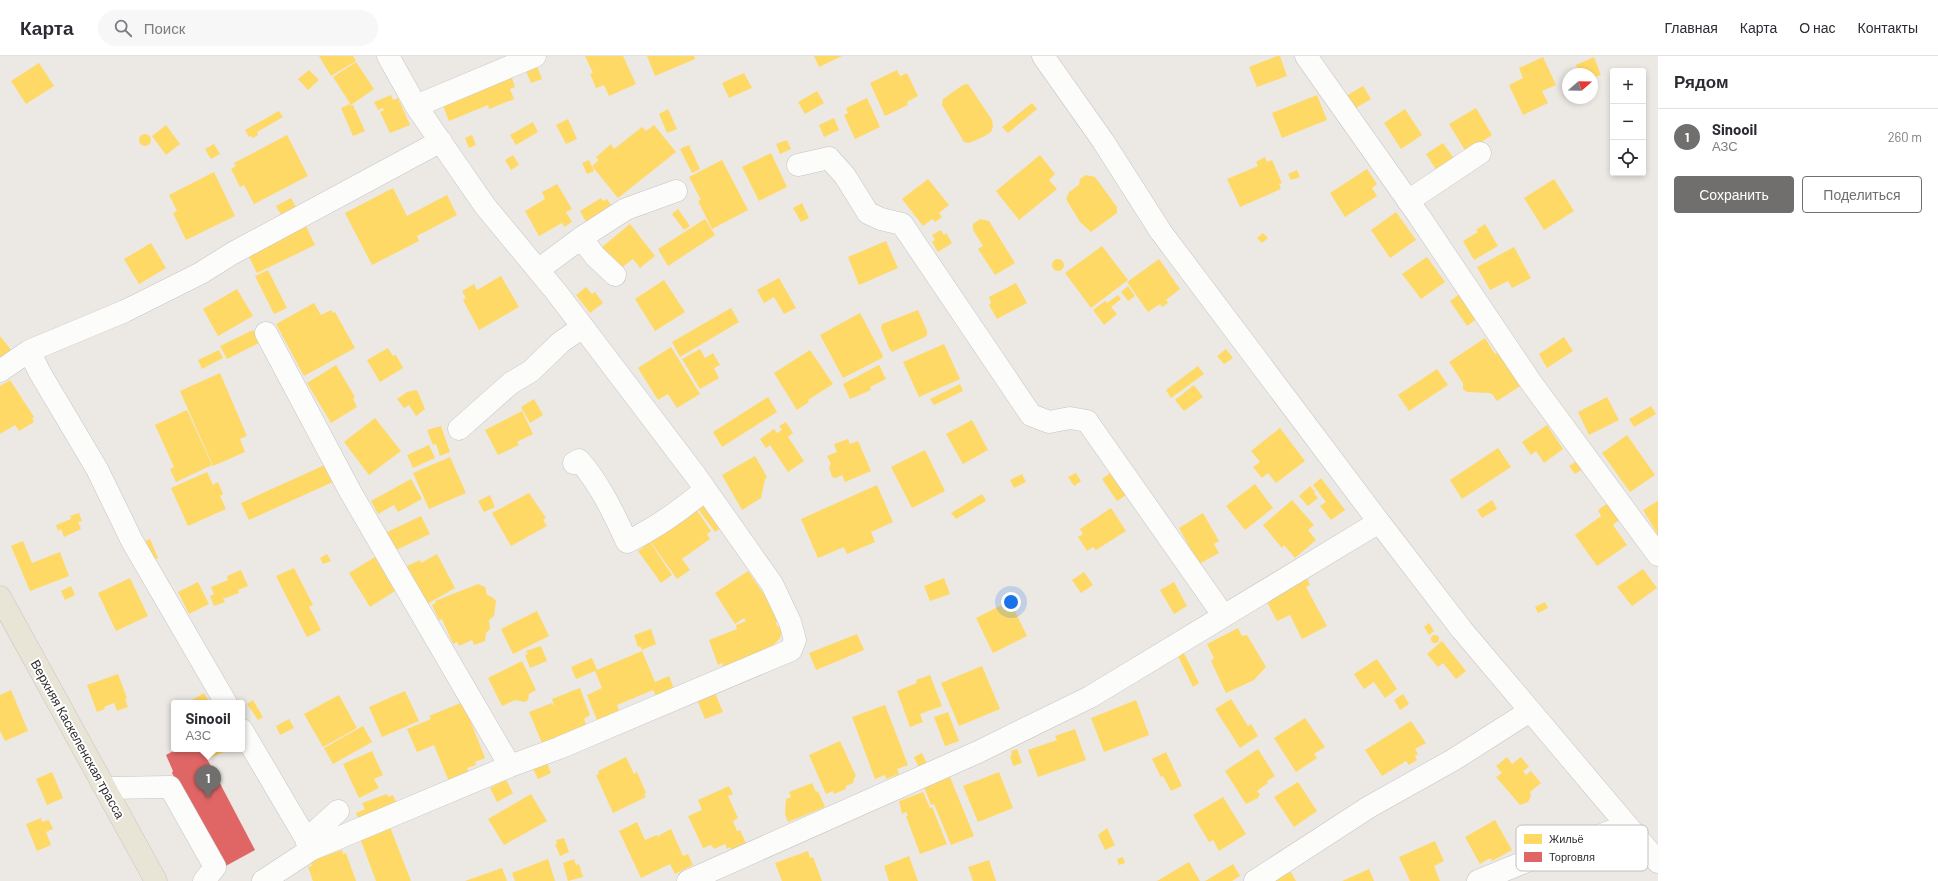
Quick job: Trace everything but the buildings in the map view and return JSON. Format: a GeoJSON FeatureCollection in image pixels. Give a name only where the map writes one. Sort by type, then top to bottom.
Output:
{"type":"FeatureCollection","features":[{"type":"Feature","properties":{"kind":"main road","name":"Верхняя Каскеленская трасса"},"geometry":{"type":"LineString","coordinates":[[0,597],[156,881]]}},
{"type":"Feature","properties":{"kind":"street"},"geometry":{"type":"LineString","coordinates":[[309,845],[559,748],[791,650],[795,640],[790,622],[772,584],[705,490],[583,327],[485,206],[416,106],[388,56]]}},
{"type":"Feature","properties":{"kind":"street"},"geometry":{"type":"LineString","coordinates":[[416,106],[535,56]]}},
{"type":"Feature","properties":{"kind":"street"},"geometry":{"type":"LineString","coordinates":[[1043,56],[1103,141],[1161,232],[1379,522],[1462,630],[1626,825]]}},
{"type":"Feature","properties":{"kind":"street"},"geometry":{"type":"LineString","coordinates":[[1306,56],[1408,201],[1530,381],[1658,555]]}},
{"type":"Feature","properties":{"kind":"street"},"geometry":{"type":"LineString","coordinates":[[0,371],[29,351],[125,311],[201,273],[233,253],[441,141]]}},
{"type":"Feature","properties":{"kind":"street"},"geometry":{"type":"LineString","coordinates":[[1408,201],[1480,153]]}},
{"type":"Feature","properties":{"kind":"street"},"geometry":{"type":"LineString","coordinates":[[798,165],[829,158],[845,176],[868,213],[881,219],[902,224],[1031,415],[1049,422],[1070,418],[1087,420],[1223,615]]}},
{"type":"Feature","properties":{"kind":"street"},"geometry":{"type":"LineString","coordinates":[[538,270],[581,238],[626,209],[676,191]]}},
{"type":"Feature","properties":{"kind":"street"},"geometry":{"type":"LineString","coordinates":[[581,238],[615,276]]}},
{"type":"Feature","properties":{"kind":"street"},"geometry":{"type":"LineString","coordinates":[[459,429],[511,383],[531,371],[561,342],[583,327]]}},
{"type":"Feature","properties":{"kind":"street"},"geometry":{"type":"LineString","coordinates":[[266,333],[351,493],[510,766]]}},
{"type":"Feature","properties":{"kind":"street"},"geometry":{"type":"LineString","coordinates":[[29,351],[40,373],[97,469],[132,541],[224,700]]}},
{"type":"Feature","properties":{"kind":"street"},"geometry":{"type":"LineString","coordinates":[[574,463],[579,460],[588,470],[615,516],[627,542],[647,533],[680,511],[705,490]]}},
{"type":"Feature","properties":{"kind":"street"},"geometry":{"type":"LineString","coordinates":[[688,881],[978,752],[1062,711],[1096,693],[1379,522]]}},
{"type":"Feature","properties":{"kind":"street"},"geometry":{"type":"LineString","coordinates":[[1255,881],[1369,807],[1453,760],[1530,712]]}},
{"type":"Feature","properties":{"kind":"street"},"geometry":{"type":"LineString","coordinates":[[245,735],[309,845]]}},
{"type":"Feature","properties":{"kind":"street"},"geometry":{"type":"LineString","coordinates":[[106,788],[170,787],[215,867],[204,881]]}},
{"type":"Feature","properties":{"kind":"street"},"geometry":{"type":"LineString","coordinates":[[263,881],[309,845],[338,812]]}},
{"type":"Feature","properties":{"kind":"street"},"geometry":{"type":"LineString","coordinates":[[1648,850],[1658,862]]}},
{"type":"Feature","properties":{"kind":"street"},"geometry":{"type":"LineString","coordinates":[[1478,881],[1516,866]]}},
{"type":"Feature","properties":{"kind":"place","name":"Sinooil"},"geometry":{"type":"Point","coordinates":[208,798]}}]}
